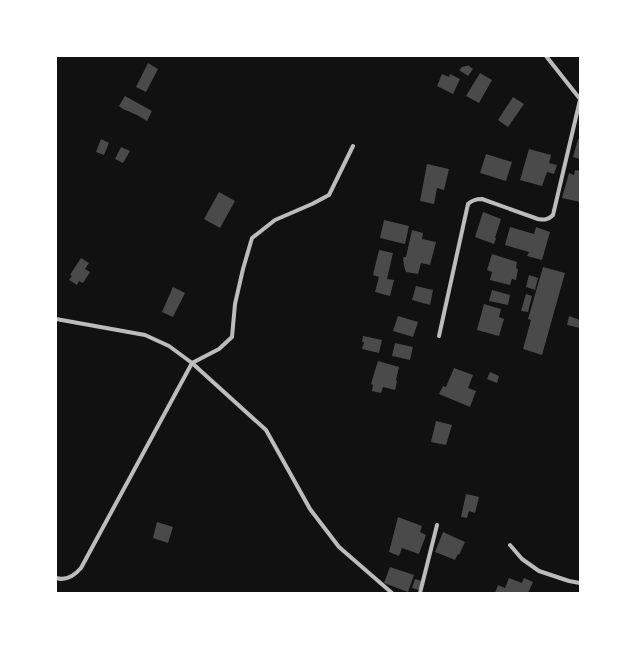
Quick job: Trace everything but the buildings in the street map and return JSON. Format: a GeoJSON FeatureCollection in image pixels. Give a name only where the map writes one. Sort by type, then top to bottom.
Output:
{"type":"FeatureCollection","features":[{"type":"Feature","properties":{"kind":"street"},"geometry":{"type":"LineString","coordinates":[[439,336],[468,204],[471,201],[482,199],[538,219],[547,219],[553,215],[580,100],[546,56]]}},
{"type":"Feature","properties":{"kind":"street"},"geometry":{"type":"LineString","coordinates":[[56,578],[60,579],[69,577],[81,568],[192,363],[219,349],[232,336],[236,304],[243,269],[252,238],[275,220],[329,195],[353,146]]}},
{"type":"Feature","properties":{"kind":"street"},"geometry":{"type":"LineString","coordinates":[[56,319],[146,335],[169,346],[192,363],[266,430],[310,509],[339,547],[392,593]]}},
{"type":"Feature","properties":{"kind":"street"},"geometry":{"type":"LineString","coordinates":[[420,593],[437,526]]}},
{"type":"Feature","properties":{"kind":"street"},"geometry":{"type":"LineString","coordinates":[[510,545],[522,559],[539,571],[580,583]]}}]}
